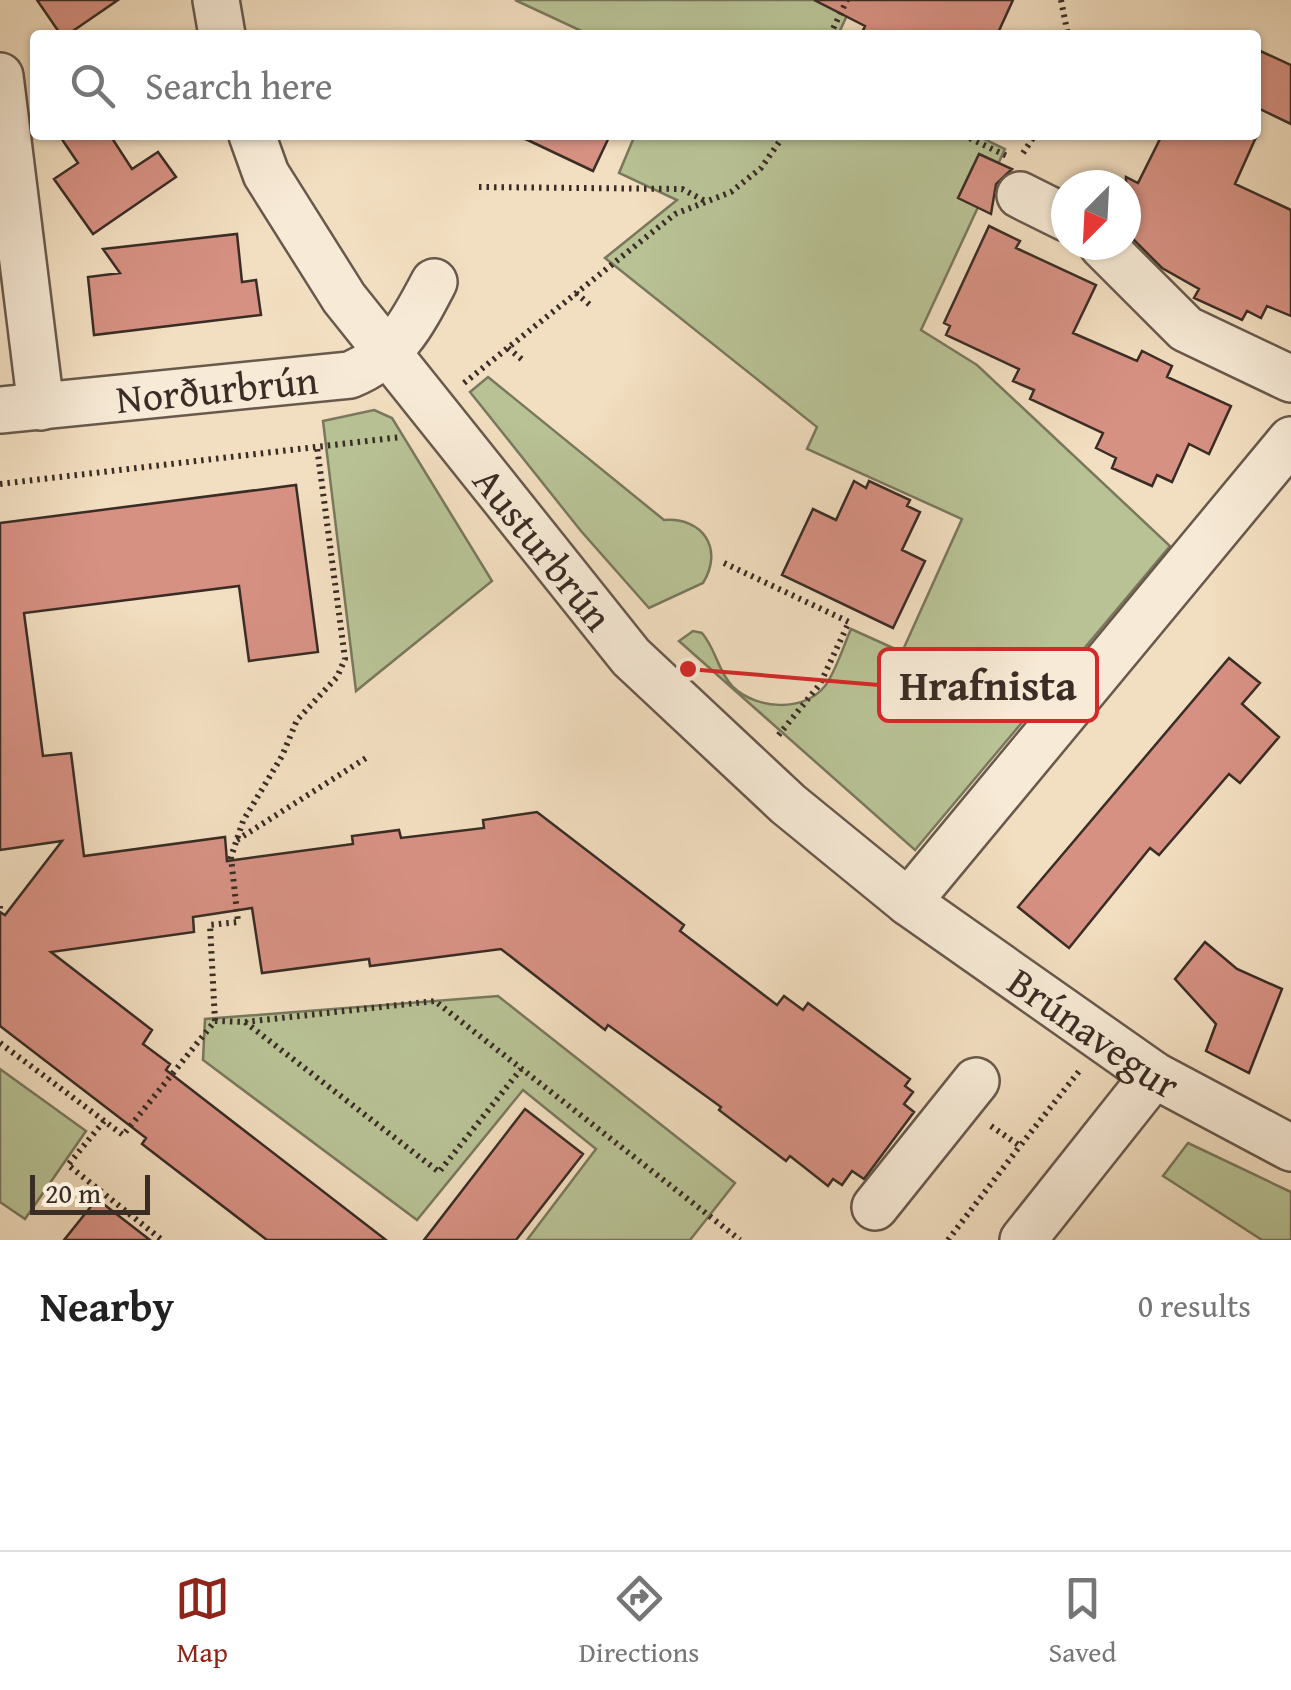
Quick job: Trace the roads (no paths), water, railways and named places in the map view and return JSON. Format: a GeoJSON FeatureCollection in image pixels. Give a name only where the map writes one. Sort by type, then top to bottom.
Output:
{"type":"FeatureCollection","features":[{"type":"Feature","properties":{"kind":"street"},"geometry":{"type":"LineString","coordinates":[[216,0],[221,30]]}},
{"type":"Feature","properties":{"kind":"street","name":"Norðurbrún"},"geometry":{"type":"LineString","coordinates":[[0,76],[21,408],[350,374],[386,356]]}},
{"type":"Feature","properties":{"kind":"street","name":"Austurbrún"},"geometry":{"type":"LineString","coordinates":[[254,140],[266,174],[386,356],[631,657],[788,804],[908,902]]}},
{"type":"Feature","properties":{"kind":"street"},"geometry":{"type":"LineString","coordinates":[[1018,178],[1051,206]]}},
{"type":"Feature","properties":{"kind":"street"},"geometry":{"type":"LineString","coordinates":[[1117,260],[1186,329],[1291,379]]}},
{"type":"Feature","properties":{"kind":"street"},"geometry":{"type":"LineString","coordinates":[[386,356],[408,330],[434,282]]}},
{"type":"Feature","properties":{"kind":"street"},"geometry":{"type":"LineString","coordinates":[[908,902],[1291,440]]}},
{"type":"Feature","properties":{"kind":"street","name":"Brúnavegur"},"geometry":{"type":"LineString","coordinates":[[908,902],[1154,1075],[1291,1148]]}},
{"type":"Feature","properties":{"kind":"street"},"geometry":{"type":"LineString","coordinates":[[1023,1240],[1154,1075]]}},
{"type":"Feature","properties":{"kind":"street"},"geometry":{"type":"LineString","coordinates":[[875,1206],[976,1081]]}},
{"type":"Feature","properties":{"kind":"place","name":"Hrafnista"},"geometry":{"type":"Point","coordinates":[688,669]}}]}
